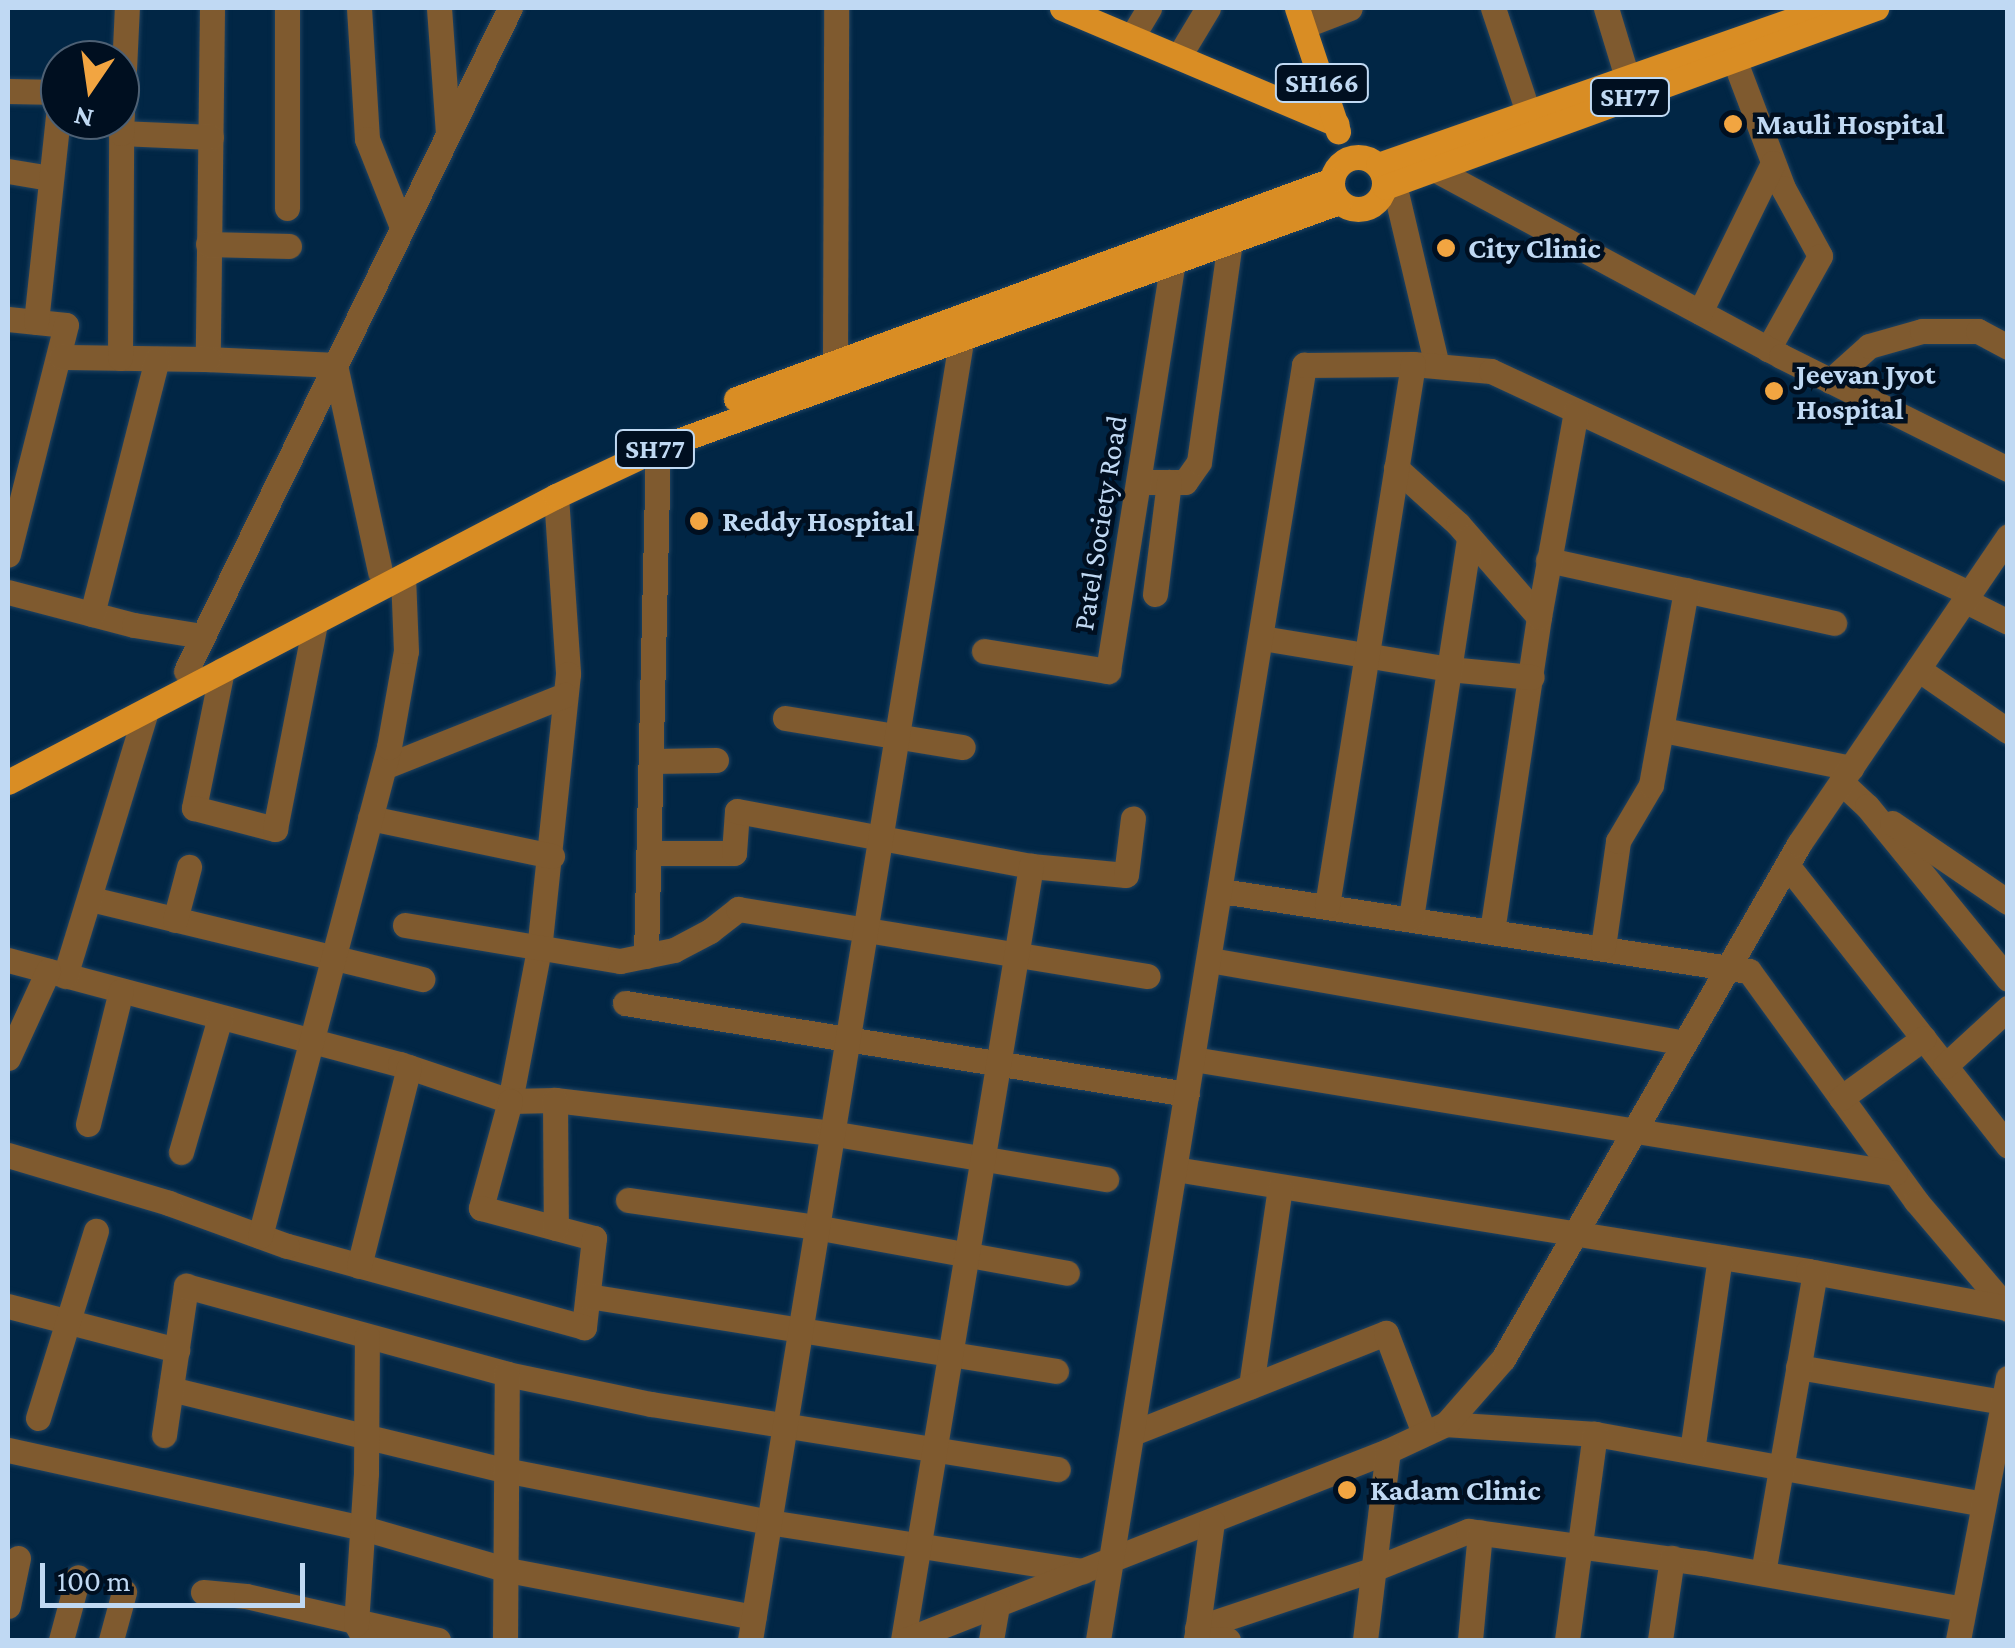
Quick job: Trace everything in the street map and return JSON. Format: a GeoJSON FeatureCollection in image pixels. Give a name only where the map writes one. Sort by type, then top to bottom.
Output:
{"type":"FeatureCollection","features":[{"type":"Feature","properties":{"kind":"main road"},"geometry":{"type":"LineString","coordinates":[[1062,8],[1336,124]]}},
{"type":"Feature","properties":{"kind":"main road","name":"SH77"},"geometry":{"type":"LineString","coordinates":[[1339,181],[1352,210],[1367,208],[1379,200],[1385,178],[1527,109],[1788,14],[1826,8]]}},
{"type":"Feature","properties":{"kind":"main road","name":"SH77"},"geometry":{"type":"LineString","coordinates":[[8,764],[186,671],[658,448],[1230,242],[1339,181],[1357,156],[1385,178],[1434,169],[1876,8]]}},
{"type":"Feature","properties":{"kind":"main road","name":"SH166"},"geometry":{"type":"LineString","coordinates":[[1300,17],[1336,124],[1339,181]]}},
{"type":"Feature","properties":{"kind":"main road","name":"SH77"},"geometry":{"type":"LineString","coordinates":[[8,782],[315,624],[391,574],[605,453],[834,360],[1339,181]]}},
{"type":"Feature","properties":{"kind":"street"},"geometry":{"type":"LineString","coordinates":[[125,40],[127,8]]}},
{"type":"Feature","properties":{"kind":"street"},"geometry":{"type":"LineString","coordinates":[[208,359],[212,8]]}},
{"type":"Feature","properties":{"kind":"street"},"geometry":{"type":"LineString","coordinates":[[287,8],[288,208]]}},
{"type":"Feature","properties":{"kind":"street"},"geometry":{"type":"LineString","coordinates":[[359,8],[366,140],[402,226]]}},
{"type":"Feature","properties":{"kind":"street"},"geometry":{"type":"LineString","coordinates":[[439,8],[448,134]]}},
{"type":"Feature","properties":{"kind":"street"},"geometry":{"type":"LineString","coordinates":[[186,671],[510,8]]}},
{"type":"Feature","properties":{"kind":"street"},"geometry":{"type":"LineString","coordinates":[[834,360],[836,8]]}},
{"type":"Feature","properties":{"kind":"street"},"geometry":{"type":"LineString","coordinates":[[1133,36],[1149,8]]}},
{"type":"Feature","properties":{"kind":"street"},"geometry":{"type":"LineString","coordinates":[[1179,56],[1208,8]]}},
{"type":"Feature","properties":{"kind":"street"},"geometry":{"type":"LineString","coordinates":[[1300,17],[1350,8]]}},
{"type":"Feature","properties":{"kind":"street"},"geometry":{"type":"LineString","coordinates":[[1493,8],[1527,109]]}},
{"type":"Feature","properties":{"kind":"street"},"geometry":{"type":"LineString","coordinates":[[1606,8],[1626,74]]}},
{"type":"Feature","properties":{"kind":"street"},"geometry":{"type":"LineString","coordinates":[[1734,59],[1773,163],[1820,256],[1768,349]]}},
{"type":"Feature","properties":{"kind":"street"},"geometry":{"type":"LineString","coordinates":[[8,91],[40,93]]}},
{"type":"Feature","properties":{"kind":"street"},"geometry":{"type":"LineString","coordinates":[[140,134],[211,137]]}},
{"type":"Feature","properties":{"kind":"street"},"geometry":{"type":"LineString","coordinates":[[36,322],[55,140]]}},
{"type":"Feature","properties":{"kind":"street"},"geometry":{"type":"LineString","coordinates":[[120,140],[120,358]]}},
{"type":"Feature","properties":{"kind":"street"},"geometry":{"type":"LineString","coordinates":[[1700,312],[1773,163]]}},
{"type":"Feature","properties":{"kind":"street"},"geometry":{"type":"LineString","coordinates":[[1434,169],[1768,349],[2008,468]]}},
{"type":"Feature","properties":{"kind":"street"},"geometry":{"type":"LineString","coordinates":[[8,172],[50,178]]}},
{"type":"Feature","properties":{"kind":"street"},"geometry":{"type":"LineString","coordinates":[[1327,906],[1396,468],[1425,365],[1385,178]]}},
{"type":"Feature","properties":{"kind":"street"},"geometry":{"type":"LineString","coordinates":[[1140,482],[1185,482],[1199,462],[1230,242]]}},
{"type":"Feature","properties":{"kind":"street"},"geometry":{"type":"LineString","coordinates":[[208,244],[289,246]]}},
{"type":"Feature","properties":{"kind":"street","name":"Patel Society Road"},"geometry":{"type":"LineString","coordinates":[[984,651],[1108,671],[1172,262]]}},
{"type":"Feature","properties":{"kind":"street"},"geometry":{"type":"LineString","coordinates":[[8,319],[66,326],[62,357],[8,555]]}},
{"type":"Feature","properties":{"kind":"street"},"geometry":{"type":"LineString","coordinates":[[1830,380],[1869,346],[1922,331],[1978,331],[2008,348]]}},
{"type":"Feature","properties":{"kind":"street"},"geometry":{"type":"LineString","coordinates":[[8,1450],[363,1528],[508,1570],[752,1629],[962,336]]}},
{"type":"Feature","properties":{"kind":"street"},"geometry":{"type":"LineString","coordinates":[[62,357],[335,365]]}},
{"type":"Feature","properties":{"kind":"street"},"geometry":{"type":"LineString","coordinates":[[92,614],[158,358]]}},
{"type":"Feature","properties":{"kind":"street"},"geometry":{"type":"LineString","coordinates":[[260,1236],[384,766],[406,652],[391,574],[335,365]]}},
{"type":"Feature","properties":{"kind":"street"},"geometry":{"type":"LineString","coordinates":[[1098,1640],[1304,365],[1425,365],[1491,371],[1966,597],[2008,622]]}},
{"type":"Feature","properties":{"kind":"street"},"geometry":{"type":"LineString","coordinates":[[1492,930],[1548,560],[1576,412]]}},
{"type":"Feature","properties":{"kind":"street"},"geometry":{"type":"LineString","coordinates":[[646,956],[658,448]]}},
{"type":"Feature","properties":{"kind":"street"},"geometry":{"type":"LineString","coordinates":[[1396,468],[1469,538],[1539,617]]}},
{"type":"Feature","properties":{"kind":"street"},"geometry":{"type":"LineString","coordinates":[[1155,594],[1168,482]]}},
{"type":"Feature","properties":{"kind":"street"},"geometry":{"type":"LineString","coordinates":[[8,1155],[359,1266],[584,1327],[594,1238],[480,1208],[510,1101],[552,856],[566,696],[556,496]]}},
{"type":"Feature","properties":{"kind":"street"},"geometry":{"type":"LineString","coordinates":[[1031,866],[916,1543],[904,1640],[1212,1521],[1435,1429],[1502,1359],[1787,865],[2008,536]]}},
{"type":"Feature","properties":{"kind":"street"},"geometry":{"type":"LineString","coordinates":[[1411,918],[1469,538]]}},
{"type":"Feature","properties":{"kind":"street"},"geometry":{"type":"LineString","coordinates":[[1548,560],[1834,623]]}},
{"type":"Feature","properties":{"kind":"street"},"geometry":{"type":"LineString","coordinates":[[1603,947],[1614,855],[1623,830],[1646,800],[1663,730],[1686,590]]}},
{"type":"Feature","properties":{"kind":"street"},"geometry":{"type":"LineString","coordinates":[[8,592],[202,636]]}},
{"type":"Feature","properties":{"kind":"street"},"geometry":{"type":"LineString","coordinates":[[222,670],[194,808],[274,829],[315,624]]}},
{"type":"Feature","properties":{"kind":"street"},"geometry":{"type":"LineString","coordinates":[[1262,638],[1449,669],[1532,678]]}},
{"type":"Feature","properties":{"kind":"street"},"geometry":{"type":"LineString","coordinates":[[1918,669],[2008,732]]}},
{"type":"Feature","properties":{"kind":"street"},"geometry":{"type":"LineString","coordinates":[[384,766],[566,696]]}},
{"type":"Feature","properties":{"kind":"street"},"geometry":{"type":"LineString","coordinates":[[8,1058],[57,973],[91,900],[146,711]]}},
{"type":"Feature","properties":{"kind":"street"},"geometry":{"type":"LineString","coordinates":[[784,718],[962,747]]}},
{"type":"Feature","properties":{"kind":"street"},"geometry":{"type":"LineString","coordinates":[[1663,730],[1846,775],[2008,979]]}},
{"type":"Feature","properties":{"kind":"street"},"geometry":{"type":"LineString","coordinates":[[652,761],[716,760]]}},
{"type":"Feature","properties":{"kind":"street"},"geometry":{"type":"LineString","coordinates":[[1867,806],[2008,902]]}},
{"type":"Feature","properties":{"kind":"street"},"geometry":{"type":"LineString","coordinates":[[650,853],[734,853],[737,812],[1031,866],[1126,876],[1133,818]]}},
{"type":"Feature","properties":{"kind":"street"},"geometry":{"type":"LineString","coordinates":[[370,818],[552,856]]}},
{"type":"Feature","properties":{"kind":"street"},"geometry":{"type":"LineString","coordinates":[[1787,865],[2008,1146]]}},
{"type":"Feature","properties":{"kind":"street"},"geometry":{"type":"LineString","coordinates":[[176,920],[188,867]]}},
{"type":"Feature","properties":{"kind":"street"},"geometry":{"type":"LineString","coordinates":[[1221,891],[1748,971],[1896,1173],[2007,1309]]}},
{"type":"Feature","properties":{"kind":"street"},"geometry":{"type":"LineString","coordinates":[[91,900],[422,979]]}},
{"type":"Feature","properties":{"kind":"street"},"geometry":{"type":"LineString","coordinates":[[405,925],[620,961],[674,950],[710,931],[738,908],[1148,976]]}},
{"type":"Feature","properties":{"kind":"street"},"geometry":{"type":"LineString","coordinates":[[8,960],[409,1067],[510,1101],[555,1100],[830,1133],[1106,1179]]}},
{"type":"Feature","properties":{"kind":"street"},"geometry":{"type":"LineString","coordinates":[[1210,960],[1682,1042]]}},
{"type":"Feature","properties":{"kind":"street"},"geometry":{"type":"LineString","coordinates":[[88,1124],[121,990]]}},
{"type":"Feature","properties":{"kind":"street"},"geometry":{"type":"LineString","coordinates":[[625,1003],[1187,1094]]}},
{"type":"Feature","properties":{"kind":"street"},"geometry":{"type":"LineString","coordinates":[[1945,1066],[2008,1008]]}},
{"type":"Feature","properties":{"kind":"street"},"geometry":{"type":"LineString","coordinates":[[181,1152],[220,1018]]}},
{"type":"Feature","properties":{"kind":"street"},"geometry":{"type":"LineString","coordinates":[[1841,1098],[1924,1038]]}},
{"type":"Feature","properties":{"kind":"street"},"geometry":{"type":"LineString","coordinates":[[1193,1058],[1896,1173]]}},
{"type":"Feature","properties":{"kind":"street"},"geometry":{"type":"LineString","coordinates":[[359,1266],[409,1067]]}},
{"type":"Feature","properties":{"kind":"street"},"geometry":{"type":"LineString","coordinates":[[555,1100],[556,1228]]}},
{"type":"Feature","properties":{"kind":"street"},"geometry":{"type":"LineString","coordinates":[[1175,1168],[1572,1236],[1815,1272],[2007,1309]]}},
{"type":"Feature","properties":{"kind":"street"},"geometry":{"type":"LineString","coordinates":[[1250,1386],[1280,1188]]}},
{"type":"Feature","properties":{"kind":"street"},"geometry":{"type":"LineString","coordinates":[[628,1200],[815,1228],[1067,1273]]}},
{"type":"Feature","properties":{"kind":"street"},"geometry":{"type":"LineString","coordinates":[[38,1418],[96,1232]]}},
{"type":"Feature","properties":{"kind":"street"},"geometry":{"type":"LineString","coordinates":[[1692,1451],[1720,1257]]}},
{"type":"Feature","properties":{"kind":"street"},"geometry":{"type":"LineString","coordinates":[[1762,1573],[1815,1272]]}},
{"type":"Feature","properties":{"kind":"street"},"geometry":{"type":"LineString","coordinates":[[164,1436],[186,1286],[506,1374],[651,1404],[1058,1468]]}},
{"type":"Feature","properties":{"kind":"street"},"geometry":{"type":"LineString","coordinates":[[588,1296],[1056,1371]]}},
{"type":"Feature","properties":{"kind":"street"},"geometry":{"type":"LineString","coordinates":[[8,1306],[177,1350]]}},
{"type":"Feature","properties":{"kind":"street"},"geometry":{"type":"LineString","coordinates":[[1133,1434],[1386,1333],[1435,1429]]}},
{"type":"Feature","properties":{"kind":"street"},"geometry":{"type":"LineString","coordinates":[[361,1632],[367,1336]]}},
{"type":"Feature","properties":{"kind":"street"},"geometry":{"type":"LineString","coordinates":[[1798,1367],[2005,1390],[1958,1640]]}},
{"type":"Feature","properties":{"kind":"street"},"geometry":{"type":"LineString","coordinates":[[505,1640],[506,1374]]}},
{"type":"Feature","properties":{"kind":"street"},"geometry":{"type":"LineString","coordinates":[[171,1389],[504,1470],[769,1522],[1084,1571]]}},
{"type":"Feature","properties":{"kind":"street"},"geometry":{"type":"LineString","coordinates":[[1435,1429],[1595,1434],[1983,1504]]}},
{"type":"Feature","properties":{"kind":"street"},"geometry":{"type":"LineString","coordinates":[[1567,1640],[1595,1434]]}},
{"type":"Feature","properties":{"kind":"street"},"geometry":{"type":"LineString","coordinates":[[1365,1640],[1388,1451]]}},
{"type":"Feature","properties":{"kind":"street"},"geometry":{"type":"LineString","coordinates":[[1196,1636],[1212,1521]]}},
{"type":"Feature","properties":{"kind":"street"},"geometry":{"type":"LineString","coordinates":[[1196,1636],[1468,1531],[1672,1558],[1963,1608]]}},
{"type":"Feature","properties":{"kind":"street"},"geometry":{"type":"LineString","coordinates":[[1470,1640],[1480,1532]]}},
{"type":"Feature","properties":{"kind":"street"},"geometry":{"type":"LineString","coordinates":[[8,1606],[18,1558]]}},
{"type":"Feature","properties":{"kind":"street"},"geometry":{"type":"LineString","coordinates":[[1660,1640],[1672,1558]]}},
{"type":"Feature","properties":{"kind":"street"},"geometry":{"type":"LineString","coordinates":[[61,1640],[78,1577]]}},
{"type":"Feature","properties":{"kind":"street"},"geometry":{"type":"LineString","coordinates":[[111,1640],[124,1592]]}},
{"type":"Feature","properties":{"kind":"street"},"geometry":{"type":"LineString","coordinates":[[203,1592],[246,1596],[361,1632],[438,1640]]}},
{"type":"Feature","properties":{"kind":"street"},"geometry":{"type":"LineString","coordinates":[[991,1640],[997,1604]]}},
{"type":"Feature","properties":{"kind":"street"},"geometry":{"type":"LineString","coordinates":[[1196,1636],[1228,1640]]}},
{"type":"Feature","properties":{"kind":"place","name":"Mauli Hospital"},"geometry":{"type":"Point","coordinates":[1733,124]}},
{"type":"Feature","properties":{"kind":"place","name":"City Clinic"},"geometry":{"type":"Point","coordinates":[1446,248]}},
{"type":"Feature","properties":{"kind":"place","name":"Jeevan Jyot Hospital"},"geometry":{"type":"Point","coordinates":[1774,391]}},
{"type":"Feature","properties":{"kind":"place","name":"Reddy Hospital"},"geometry":{"type":"Point","coordinates":[699,521]}},
{"type":"Feature","properties":{"kind":"place","name":"Kadam Clinic"},"geometry":{"type":"Point","coordinates":[1347,1490]}}]}
